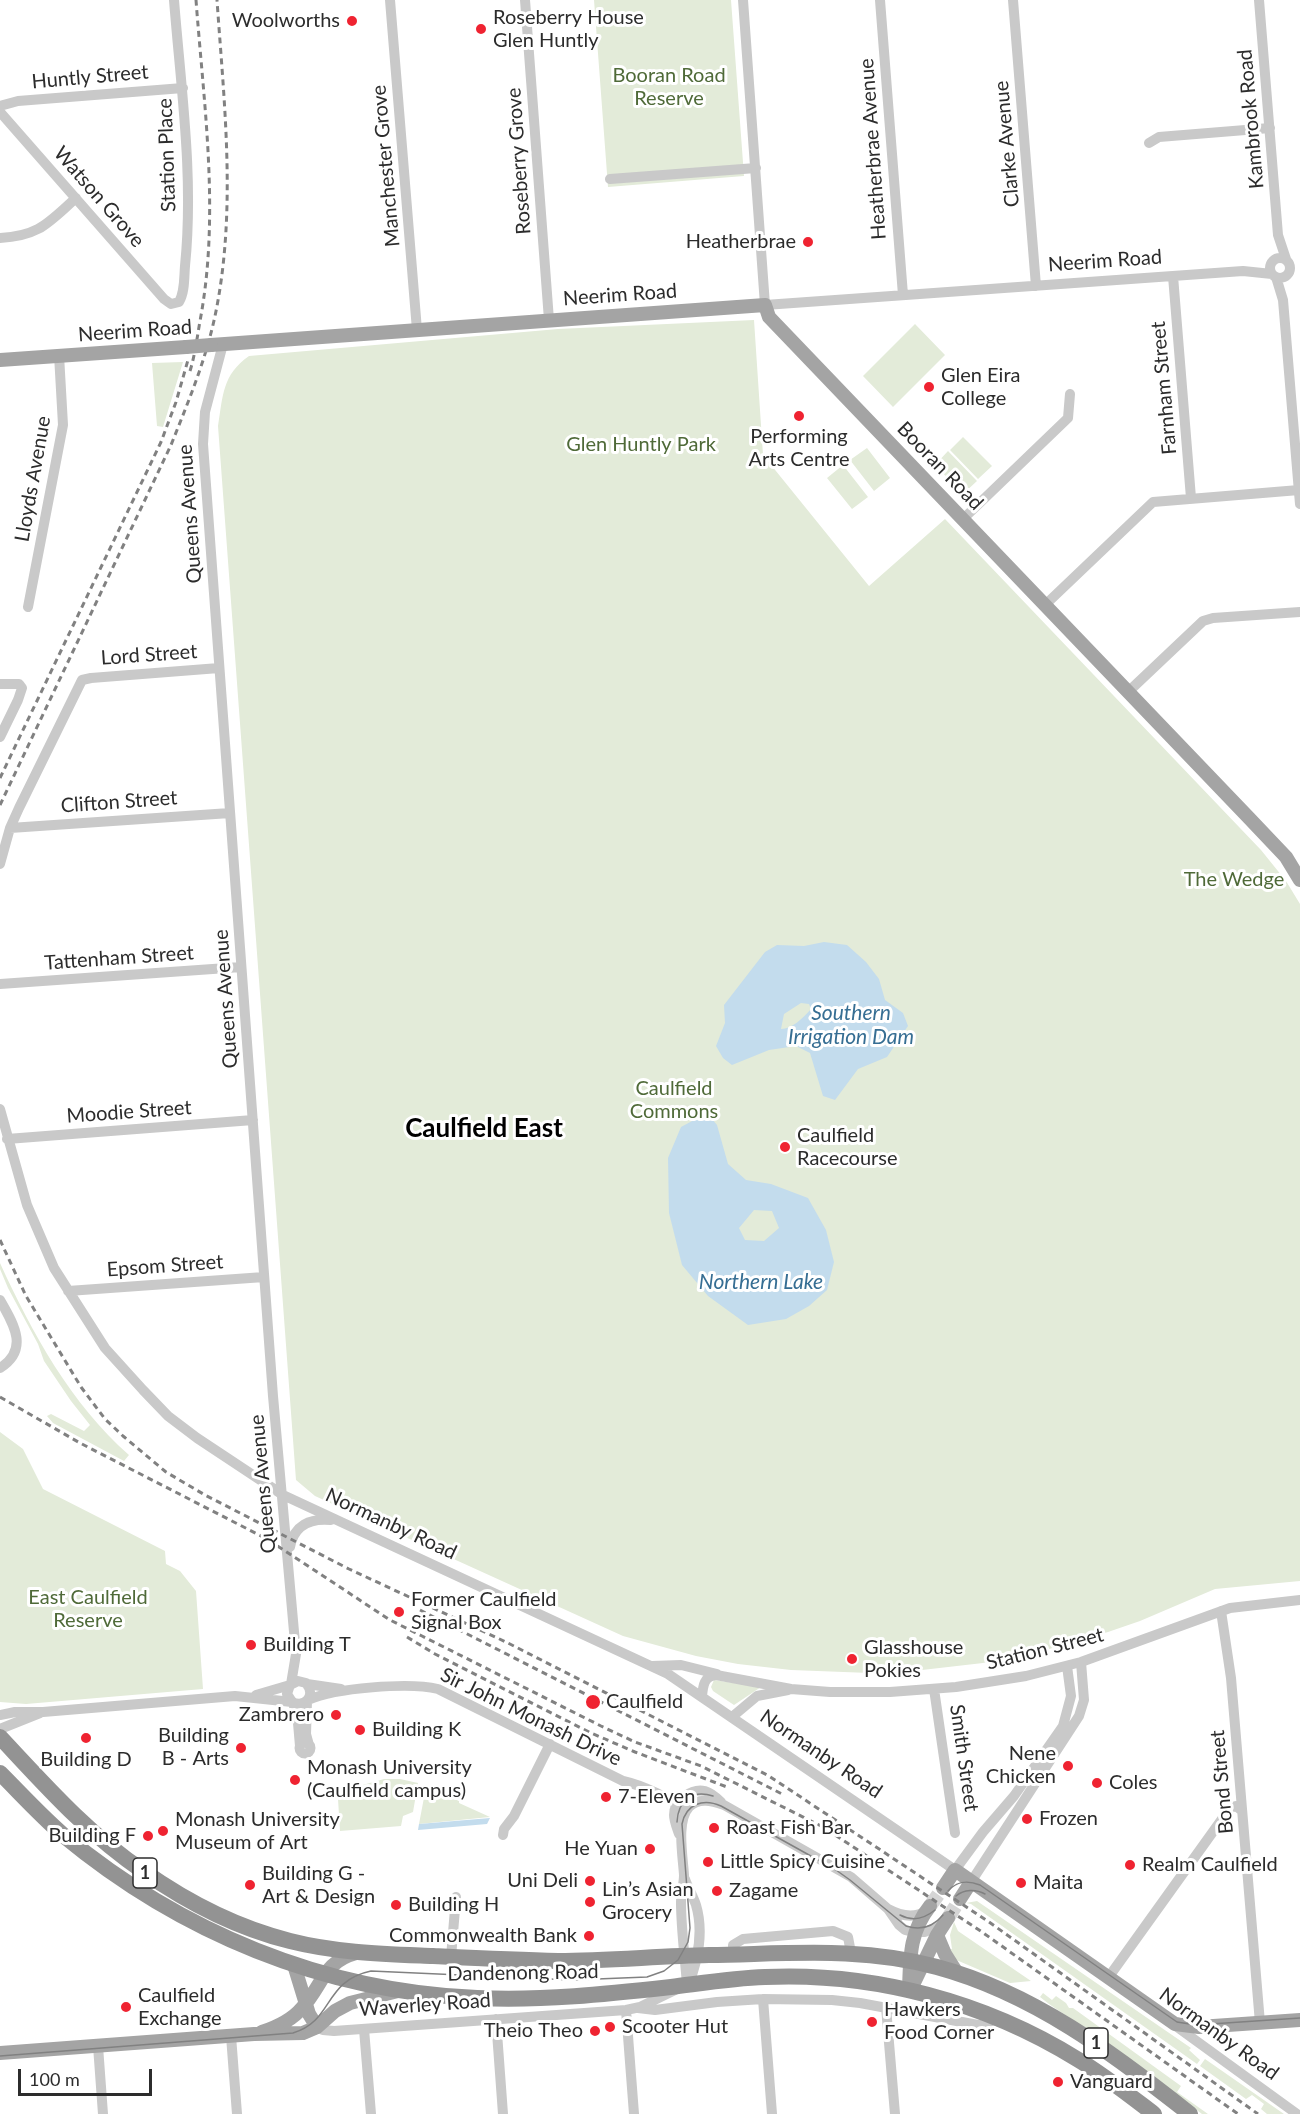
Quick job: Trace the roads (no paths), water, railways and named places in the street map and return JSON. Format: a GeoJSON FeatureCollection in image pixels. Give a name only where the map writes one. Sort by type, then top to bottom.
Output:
{"type":"FeatureCollection","features":[{"type":"Feature","properties":{"kind":"highway","name":"Dandenong Road"},"geometry":{"type":"LineString","coordinates":[[0,1737],[94,1833],[143,1871],[210,1910],[255,1930],[311,1946],[358,1952],[559,1961],[821,1951],[850,1945],[957,1973],[1016,1997],[1091,2040],[1188,2113]]}},
{"type":"Feature","properties":{"kind":"highway","name":"Dandenong Road"},"geometry":{"type":"LineString","coordinates":[[0,1773],[60,1832],[138,1891],[213,1933],[255,1951],[324,1974],[400,1990],[477,1998],[564,1996],[746,1978],[824,1977],[880,1984],[952,2002],[1027,2031],[1078,2059],[1154,2114]]}},
{"type":"Feature","properties":{"kind":"highway"},"geometry":{"type":"LineString","coordinates":[[733,1954],[746,1978]]}},
{"type":"Feature","properties":{"kind":"highway"},"geometry":{"type":"LineString","coordinates":[[1078,2059],[1091,2040]]}},
{"type":"Feature","properties":{"kind":"main road","name":"Neerim Road"},"geometry":{"type":"LineString","coordinates":[[0,360],[765,305]]}},
{"type":"Feature","properties":{"kind":"main road","name":"Booran Road"},"geometry":{"type":"LineString","coordinates":[[765,305],[769,317],[1286,857],[1300,875]]}},
{"type":"Feature","properties":{"kind":"main road","name":"Normanby Road"},"geometry":{"type":"LineString","coordinates":[[955,1870],[1165,2019]]}},
{"type":"Feature","properties":{"kind":"main road"},"geometry":{"type":"LineString","coordinates":[[943,1888],[955,1870]]}},
{"type":"Feature","properties":{"kind":"main road"},"geometry":{"type":"LineString","coordinates":[[960,1899],[971,1882]]}},
{"type":"Feature","properties":{"kind":"main road"},"geometry":{"type":"LineString","coordinates":[[910,1991],[917,1962],[915,1933],[921,1918],[929,1907]]}},
{"type":"Feature","properties":{"kind":"main road"},"geometry":{"type":"LineString","coordinates":[[917,1962],[943,1926]]}},
{"type":"Feature","properties":{"kind":"main road"},"geometry":{"type":"LineString","coordinates":[[943,1926],[945,1954],[957,1973]]}},
{"type":"Feature","properties":{"kind":"main road","name":"Waverley Road"},"geometry":{"type":"LineString","coordinates":[[254,2034],[286,2022],[306,2003],[324,1974],[339,1959],[358,1952]]}},
{"type":"Feature","properties":{"kind":"main road"},"geometry":{"type":"LineString","coordinates":[[294,1965],[311,2018],[317,2027],[350,2003],[400,1990]]}},
{"type":"Feature","properties":{"kind":"main road"},"geometry":{"type":"LineString","coordinates":[[1165,2019],[1174,2024],[1191,2027],[1300,2020]]}},
{"type":"Feature","properties":{"kind":"main road","name":"Waverley Road"},"geometry":{"type":"LineString","coordinates":[[0,2053],[254,2034],[293,2034],[303,2033],[317,2027]]}},
{"type":"Feature","properties":{"kind":"street","name":"Station Place"},"geometry":{"type":"LineString","coordinates":[[172,304],[179,302],[182,295],[188,237],[183,88],[174,0]]}},
{"type":"Feature","properties":{"kind":"street","name":"Manchester Grove"},"geometry":{"type":"LineString","coordinates":[[390,0],[417,330]]}},
{"type":"Feature","properties":{"kind":"street","name":"Roseberry Grove"},"geometry":{"type":"LineString","coordinates":[[525,0],[549,320]]}},
{"type":"Feature","properties":{"kind":"street","name":"Booran Road"},"geometry":{"type":"LineString","coordinates":[[742,0],[765,305]]}},
{"type":"Feature","properties":{"kind":"street","name":"Heatherbrae Avenue"},"geometry":{"type":"LineString","coordinates":[[880,0],[903,295]]}},
{"type":"Feature","properties":{"kind":"street","name":"Clarke Avenue"},"geometry":{"type":"LineString","coordinates":[[1013,0],[1036,286]]}},
{"type":"Feature","properties":{"kind":"street","name":"Kambrook Road"},"geometry":{"type":"LineString","coordinates":[[1259,0],[1278,235],[1273,261]]}},
{"type":"Feature","properties":{"kind":"street","name":"Huntly Street"},"geometry":{"type":"LineString","coordinates":[[0,106],[18,101],[183,88]]}},
{"type":"Feature","properties":{"kind":"street","name":"Watson Grove"},"geometry":{"type":"LineString","coordinates":[[0,112],[164,299],[172,304]]}},
{"type":"Feature","properties":{"kind":"street"},"geometry":{"type":"LineString","coordinates":[[1149,143],[1159,137],[1270,129]]}},
{"type":"Feature","properties":{"kind":"street"},"geometry":{"type":"LineString","coordinates":[[610,179],[756,168]]}},
{"type":"Feature","properties":{"kind":"street"},"geometry":{"type":"LineString","coordinates":[[0,238],[21,237],[38,230],[76,198]]}},
{"type":"Feature","properties":{"kind":"street","name":"Kambrook Road"},"geometry":{"type":"LineString","coordinates":[[1278,235],[1287,260]]}},
{"type":"Feature","properties":{"kind":"street"},"geometry":{"type":"LineString","coordinates":[[1300,263],[1280,258],[1273,261],[1270,269],[1283,300],[1300,504]]}},
{"type":"Feature","properties":{"kind":"street"},"geometry":{"type":"LineString","coordinates":[[1283,300],[1292,273],[1287,260]]}},
{"type":"Feature","properties":{"kind":"street","name":"Neerim Road"},"geometry":{"type":"LineString","coordinates":[[1243,271],[1273,261]]}},
{"type":"Feature","properties":{"kind":"street","name":"Neerim Road"},"geometry":{"type":"LineString","coordinates":[[765,305],[1243,271],[1274,276]]}},
{"type":"Feature","properties":{"kind":"street"},"geometry":{"type":"LineString","coordinates":[[1274,276],[1282,278],[1292,273]]}},
{"type":"Feature","properties":{"kind":"street","name":"Farnham Street"},"geometry":{"type":"LineString","coordinates":[[1173,276],[1191,498]]}},
{"type":"Feature","properties":{"kind":"street","name":"Queens Avenue"},"geometry":{"type":"LineString","coordinates":[[217,344],[204,412],[203,434],[276,1436],[279,1443],[296,1653],[306,1683]]}},
{"type":"Feature","properties":{"kind":"street","name":"Lloyds Avenue"},"geometry":{"type":"LineString","coordinates":[[28,607],[64,420],[59,356]]}},
{"type":"Feature","properties":{"kind":"street"},"geometry":{"type":"LineString","coordinates":[[963,519],[1068,418],[1070,394]]}},
{"type":"Feature","properties":{"kind":"street"},"geometry":{"type":"LineString","coordinates":[[1045,605],[1153,502],[1299,490]]}},
{"type":"Feature","properties":{"kind":"street"},"geometry":{"type":"LineString","coordinates":[[1128,692],[1203,621],[1213,618],[1300,612]]}},
{"type":"Feature","properties":{"kind":"street","name":"Lord Street"},"geometry":{"type":"LineString","coordinates":[[10,828],[82,680],[219,668]]}},
{"type":"Feature","properties":{"kind":"street"},"geometry":{"type":"LineString","coordinates":[[0,684],[21,685],[18,700],[0,737]]}},
{"type":"Feature","properties":{"kind":"street","name":"Clifton Street"},"geometry":{"type":"LineString","coordinates":[[10,828],[230,813]]}},
{"type":"Feature","properties":{"kind":"street"},"geometry":{"type":"LineString","coordinates":[[0,864],[10,828]]}},
{"type":"Feature","properties":{"kind":"street","name":"Tattenham Street"},"geometry":{"type":"LineString","coordinates":[[0,984],[242,967]]}},
{"type":"Feature","properties":{"kind":"street","name":"Normanby Road"},"geometry":{"type":"LineString","coordinates":[[0,1109],[7,1139],[35,1226],[54,1268],[105,1348],[168,1416],[283,1495],[652,1666],[702,1696],[955,1870]]}},
{"type":"Feature","properties":{"kind":"street","name":"Moodie Street"},"geometry":{"type":"LineString","coordinates":[[7,1139],[253,1120]]}},
{"type":"Feature","properties":{"kind":"street","name":"Epsom Street"},"geometry":{"type":"LineString","coordinates":[[68,1291],[264,1277]]}},
{"type":"Feature","properties":{"kind":"street"},"geometry":{"type":"LineString","coordinates":[[0,1299],[15,1330],[17,1343],[14,1355],[0,1368]]}},
{"type":"Feature","properties":{"kind":"street"},"geometry":{"type":"LineString","coordinates":[[288,1557],[292,1538],[304,1524],[316,1520],[337,1521]]}},
{"type":"Feature","properties":{"kind":"street","name":"Station Street"},"geometry":{"type":"LineString","coordinates":[[652,1666],[681,1665],[791,1689],[858,1693],[934,1689],[1004,1680],[1067,1666],[1221,1611],[1240,1606],[1300,1600]]}},
{"type":"Feature","properties":{"kind":"street","name":"Bond Street"},"geometry":{"type":"LineString","coordinates":[[1221,1611],[1231,1678],[1260,2023]]}},
{"type":"Feature","properties":{"kind":"street","name":"Queens Avenue"},"geometry":{"type":"LineString","coordinates":[[290,1685],[296,1653]]}},
{"type":"Feature","properties":{"kind":"street"},"geometry":{"type":"LineString","coordinates":[[971,1882],[1079,1716],[1084,1700],[1081,1662]]}},
{"type":"Feature","properties":{"kind":"street"},"geometry":{"type":"LineString","coordinates":[[955,1870],[1014,1796],[1063,1726],[1072,1691],[1067,1666]]}},
{"type":"Feature","properties":{"kind":"street"},"geometry":{"type":"LineString","coordinates":[[702,1696],[706,1679],[711,1675],[719,1675]]}},
{"type":"Feature","properties":{"kind":"street"},"geometry":{"type":"LineString","coordinates":[[247,1697],[275,1691],[298,1681],[306,1683],[311,1692],[307,1700],[304,1745],[292,1702],[287,1694],[290,1685]]}},
{"type":"Feature","properties":{"kind":"street","name":"Sir John Monash Drive"},"geometry":{"type":"LineString","coordinates":[[306,1683],[350,1690]]}},
{"type":"Feature","properties":{"kind":"street","name":"Sir John Monash Drive"},"geometry":{"type":"LineString","coordinates":[[307,1700],[324,1694],[350,1690],[417,1686],[438,1689],[550,1744],[634,1790],[679,1809]]}},
{"type":"Feature","properties":{"kind":"street","name":"Station Street"},"geometry":{"type":"LineString","coordinates":[[732,1717],[757,1696],[791,1689]]}},
{"type":"Feature","properties":{"kind":"street","name":"Smith Street"},"geometry":{"type":"LineString","coordinates":[[934,1689],[955,1833]]}},
{"type":"Feature","properties":{"kind":"street"},"geometry":{"type":"LineString","coordinates":[[0,1715],[204,1698],[247,1697],[299,1704],[307,1700]]}},
{"type":"Feature","properties":{"kind":"street"},"geometry":{"type":"LineString","coordinates":[[0,1708],[15,1712]]}},
{"type":"Feature","properties":{"kind":"street"},"geometry":{"type":"LineString","coordinates":[[0,1729],[43,1712]]}},
{"type":"Feature","properties":{"kind":"street"},"geometry":{"type":"LineString","coordinates":[[503,1835],[504,1829],[514,1816],[550,1744]]}},
{"type":"Feature","properties":{"kind":"street"},"geometry":{"type":"LineString","coordinates":[[692,1956],[681,1900],[684,1875],[679,1809],[703,1801],[724,1804],[846,1874],[888,1909],[900,1927],[915,1933],[943,1926]]}},
{"type":"Feature","properties":{"kind":"street"},"geometry":{"type":"LineString","coordinates":[[1108,1978],[1228,1810],[1236,1806],[1242,1811]]}},
{"type":"Feature","properties":{"kind":"street"},"geometry":{"type":"LineString","coordinates":[[684,1875],[697,1910],[699,1935],[692,1956],[687,1985]]}},
{"type":"Feature","properties":{"kind":"street"},"geometry":{"type":"LineString","coordinates":[[451,1957],[456,1897]]}},
{"type":"Feature","properties":{"kind":"street"},"geometry":{"type":"LineString","coordinates":[[888,1909],[910,1916],[920,1914],[929,1907]]}},
{"type":"Feature","properties":{"kind":"street","name":"Waverley Road"},"geometry":{"type":"LineString","coordinates":[[317,2027],[334,2031],[626,2010],[638,2008],[687,1985]]}},
{"type":"Feature","properties":{"kind":"street","name":"Waverley Road"},"geometry":{"type":"LineString","coordinates":[[564,1996],[602,2012]]}},
{"type":"Feature","properties":{"kind":"street"},"geometry":{"type":"LineString","coordinates":[[763,1999],[772,2114]]}},
{"type":"Feature","properties":{"kind":"street"},"geometry":{"type":"LineString","coordinates":[[638,2008],[655,2010],[710,2002],[763,1999],[832,2000],[886,2007],[978,2025],[986,2024],[996,2018]]}},
{"type":"Feature","properties":{"kind":"street"},"geometry":{"type":"LineString","coordinates":[[886,2007],[896,2114]]}},
{"type":"Feature","properties":{"kind":"street"},"geometry":{"type":"LineString","coordinates":[[626,2010],[634,2114]]}},
{"type":"Feature","properties":{"kind":"street"},"geometry":{"type":"LineString","coordinates":[[496,2019],[503,2114]]}},
{"type":"Feature","properties":{"kind":"street","name":"Normanby Road"},"geometry":{"type":"LineString","coordinates":[[1165,2019],[1297,2114]]}},
{"type":"Feature","properties":{"kind":"street"},"geometry":{"type":"LineString","coordinates":[[364,2029],[371,2114]]}},
{"type":"Feature","properties":{"kind":"street"},"geometry":{"type":"LineString","coordinates":[[231,2036],[237,2114]]}},
{"type":"Feature","properties":{"kind":"street"},"geometry":{"type":"LineString","coordinates":[[98,2046],[103,2114]]}},
{"type":"Feature","properties":{"kind":"water","name":"Southern Irrigation Dam"},"geometry":{"type":"Polygon","coordinates":[[[824,942],[847,945],[866,962],[879,979],[885,1000],[903,1013],[908,1026],[887,1057],[858,1069],[835,1100],[823,1096],[810,1053],[796,1046],[769,1050],[732,1065],[723,1058],[716,1046],[725,1023],[724,1005],[765,952],[777,945],[804,946],[824,942]],[[801,1003],[784,1014],[781,1029],[801,1019],[811,1009],[809,1004],[801,1003]]]}},
{"type":"Feature","properties":{"kind":"water","name":"Northern Lake"},"geometry":{"type":"Polygon","coordinates":[[[707,1113],[717,1125],[728,1164],[746,1180],[771,1184],[808,1198],[826,1230],[834,1262],[827,1290],[809,1306],[786,1319],[748,1325],[708,1296],[682,1265],[669,1213],[668,1158],[681,1127],[707,1113]],[[754,1210],[739,1228],[745,1240],[764,1241],[779,1228],[772,1211],[754,1210]]]}},
{"type":"Feature","properties":{"kind":"water"},"geometry":{"type":"Polygon","coordinates":[[[490,1818],[487,1824],[418,1830],[419,1824],[490,1818]]]}},
{"type":"Feature","properties":{"kind":"tunnel"},"geometry":{"type":"LineString","coordinates":[[930,1906],[943,1888]]}},
{"type":"Feature","properties":{"kind":"tunnel"},"geometry":{"type":"LineString","coordinates":[[948,1918],[960,1899]]}},
{"type":"Feature","properties":{"kind":"tram line"},"geometry":{"type":"LineString","coordinates":[[677,1822],[680,1808],[688,1799],[699,1794],[713,1796]]}},
{"type":"Feature","properties":{"kind":"tram line"},"geometry":{"type":"LineString","coordinates":[[0,2056],[293,2033],[316,2020],[344,1983],[371,1971],[572,1980],[647,1977],[664,1971],[678,1960],[688,1942],[690,1928],[682,1824],[691,1807],[702,1803],[721,1806],[836,1870],[906,1926],[926,1927],[943,1915]]}},
{"type":"Feature","properties":{"kind":"tram line"},"geometry":{"type":"LineString","coordinates":[[948,1891],[962,1882],[980,1885],[1177,2022],[1196,2025],[1300,2018]]}},
{"type":"Feature","properties":{"kind":"tram line"},"geometry":{"type":"LineString","coordinates":[[956,1896],[970,1890],[985,1894]]}},
{"type":"Feature","properties":{"kind":"tram line"},"geometry":{"type":"LineString","coordinates":[[900,1915],[918,1919],[935,1910]]}},
{"type":"Feature","properties":{"kind":"railway"},"geometry":{"type":"LineString","coordinates":[[190,371],[206,281],[210,201],[196,0]]}},
{"type":"Feature","properties":{"kind":"railway"},"geometry":{"type":"LineString","coordinates":[[0,805],[171,445],[209,342],[223,268],[227,192],[227,153],[217,0]]}},
{"type":"Feature","properties":{"kind":"railway"},"geometry":{"type":"LineString","coordinates":[[0,778],[161,442],[188,360]]}},
{"type":"Feature","properties":{"kind":"railway"},"geometry":{"type":"LineString","coordinates":[[0,1240],[26,1296],[81,1387],[105,1419],[166,1472],[205,1495],[349,1569],[506,1642],[769,1776],[989,1922],[1258,2114]]}},
{"type":"Feature","properties":{"kind":"railway"},"geometry":{"type":"LineString","coordinates":[[0,1397],[80,1443],[267,1539],[390,1620],[601,1726],[635,1742],[701,1766],[823,1827],[982,1932],[1238,2114]]}},
{"type":"Feature","properties":{"kind":"railway"},"geometry":{"type":"LineString","coordinates":[[420,1610],[784,1795]]}},
{"type":"Feature","properties":{"kind":"railway"},"geometry":{"type":"LineString","coordinates":[[407,1637],[435,1654],[591,1733],[727,1787]]}},
{"type":"Feature","properties":{"kind":"place","name":"Woolworths"},"geometry":{"type":"Point","coordinates":[352,21]}},
{"type":"Feature","properties":{"kind":"place","name":"Roseberry House Glen Huntly"},"geometry":{"type":"Point","coordinates":[481,29]}},
{"type":"Feature","properties":{"kind":"place","name":"Heatherbrae"},"geometry":{"type":"Point","coordinates":[808,242]}},
{"type":"Feature","properties":{"kind":"place","name":"Glen Eira College"},"geometry":{"type":"Point","coordinates":[929,387]}},
{"type":"Feature","properties":{"kind":"place","name":"Performing Arts Centre"},"geometry":{"type":"Point","coordinates":[799,416]}},
{"type":"Feature","properties":{"kind":"place","name":"Caulfield Racecourse"},"geometry":{"type":"Point","coordinates":[785,1147]}},
{"type":"Feature","properties":{"kind":"place","name":"Former Caulfield Signal Box"},"geometry":{"type":"Point","coordinates":[399,1612]}},
{"type":"Feature","properties":{"kind":"place","name":"Building T"},"geometry":{"type":"Point","coordinates":[251,1645]}},
{"type":"Feature","properties":{"kind":"place","name":"Glasshouse Pokies"},"geometry":{"type":"Point","coordinates":[852,1659]}},
{"type":"Feature","properties":{"kind":"place","name":"Caulfield"},"geometry":{"type":"Point","coordinates":[593,1702]}},
{"type":"Feature","properties":{"kind":"place","name":"Zambrero"},"geometry":{"type":"Point","coordinates":[336,1715]}},
{"type":"Feature","properties":{"kind":"place","name":"Building K"},"geometry":{"type":"Point","coordinates":[360,1730]}},
{"type":"Feature","properties":{"kind":"place","name":"Building D"},"geometry":{"type":"Point","coordinates":[86,1738]}},
{"type":"Feature","properties":{"kind":"place","name":"Building B - Arts"},"geometry":{"type":"Point","coordinates":[241,1748]}},
{"type":"Feature","properties":{"kind":"place","name":"Nene Chicken"},"geometry":{"type":"Point","coordinates":[1068,1766]}},
{"type":"Feature","properties":{"kind":"place","name":"Monash University (Caulfield campus)"},"geometry":{"type":"Point","coordinates":[295,1780]}},
{"type":"Feature","properties":{"kind":"place","name":"Coles"},"geometry":{"type":"Point","coordinates":[1097,1783]}},
{"type":"Feature","properties":{"kind":"place","name":"7-Eleven"},"geometry":{"type":"Point","coordinates":[606,1797]}},
{"type":"Feature","properties":{"kind":"place","name":"Frozen"},"geometry":{"type":"Point","coordinates":[1027,1819]}},
{"type":"Feature","properties":{"kind":"place","name":"Roast Fish Bar"},"geometry":{"type":"Point","coordinates":[714,1828]}},
{"type":"Feature","properties":{"kind":"place","name":"Monash University Museum of Art"},"geometry":{"type":"Point","coordinates":[163,1831]}},
{"type":"Feature","properties":{"kind":"place","name":"Building F"},"geometry":{"type":"Point","coordinates":[148,1836]}},
{"type":"Feature","properties":{"kind":"place","name":"He Yuan"},"geometry":{"type":"Point","coordinates":[650,1849]}},
{"type":"Feature","properties":{"kind":"place","name":"Little Spicy Cuisine"},"geometry":{"type":"Point","coordinates":[708,1862]}},
{"type":"Feature","properties":{"kind":"place","name":"Realm Caulfield"},"geometry":{"type":"Point","coordinates":[1130,1865]}},
{"type":"Feature","properties":{"kind":"place","name":"Uni Deli"},"geometry":{"type":"Point","coordinates":[590,1881]}},
{"type":"Feature","properties":{"kind":"place","name":"Maita"},"geometry":{"type":"Point","coordinates":[1021,1883]}},
{"type":"Feature","properties":{"kind":"place","name":"Building G - Art & Design"},"geometry":{"type":"Point","coordinates":[250,1885]}},
{"type":"Feature","properties":{"kind":"place","name":"Zagame"},"geometry":{"type":"Point","coordinates":[717,1891]}},
{"type":"Feature","properties":{"kind":"place","name":"Lin’s Asian Grocery"},"geometry":{"type":"Point","coordinates":[590,1902]}},
{"type":"Feature","properties":{"kind":"place","name":"Building H"},"geometry":{"type":"Point","coordinates":[396,1905]}},
{"type":"Feature","properties":{"kind":"place","name":"Commonwealth Bank"},"geometry":{"type":"Point","coordinates":[589,1936]}},
{"type":"Feature","properties":{"kind":"place","name":"Caulfield Exchange"},"geometry":{"type":"Point","coordinates":[126,2007]}},
{"type":"Feature","properties":{"kind":"place","name":"Hawkers Food Corner"},"geometry":{"type":"Point","coordinates":[872,2022]}},
{"type":"Feature","properties":{"kind":"place","name":"Scooter Hut"},"geometry":{"type":"Point","coordinates":[610,2027]}},
{"type":"Feature","properties":{"kind":"place","name":"Theio Theo"},"geometry":{"type":"Point","coordinates":[595,2031]}},
{"type":"Feature","properties":{"kind":"place","name":"Vanguard"},"geometry":{"type":"Point","coordinates":[1058,2082]}},
{"type":"Feature","properties":{"kind":"district","name":"Caulfield East"},"geometry":{"type":"Point","coordinates":[484,1129]}},
{"type":"Feature","properties":{"kind":"park label","name":"Booran Road Reserve"},"geometry":{"type":"Point","coordinates":[669,88]}},
{"type":"Feature","properties":{"kind":"park label","name":"Glen Huntly Park"},"geometry":{"type":"Point","coordinates":[641,445]}},
{"type":"Feature","properties":{"kind":"park label","name":"The Wedge"},"geometry":{"type":"Point","coordinates":[1234,880]}},
{"type":"Feature","properties":{"kind":"park label","name":"Caulfield Commons"},"geometry":{"type":"Point","coordinates":[674,1100]}},
{"type":"Feature","properties":{"kind":"park label","name":"East Caulfield Reserve"},"geometry":{"type":"Point","coordinates":[88,1610]}}]}
